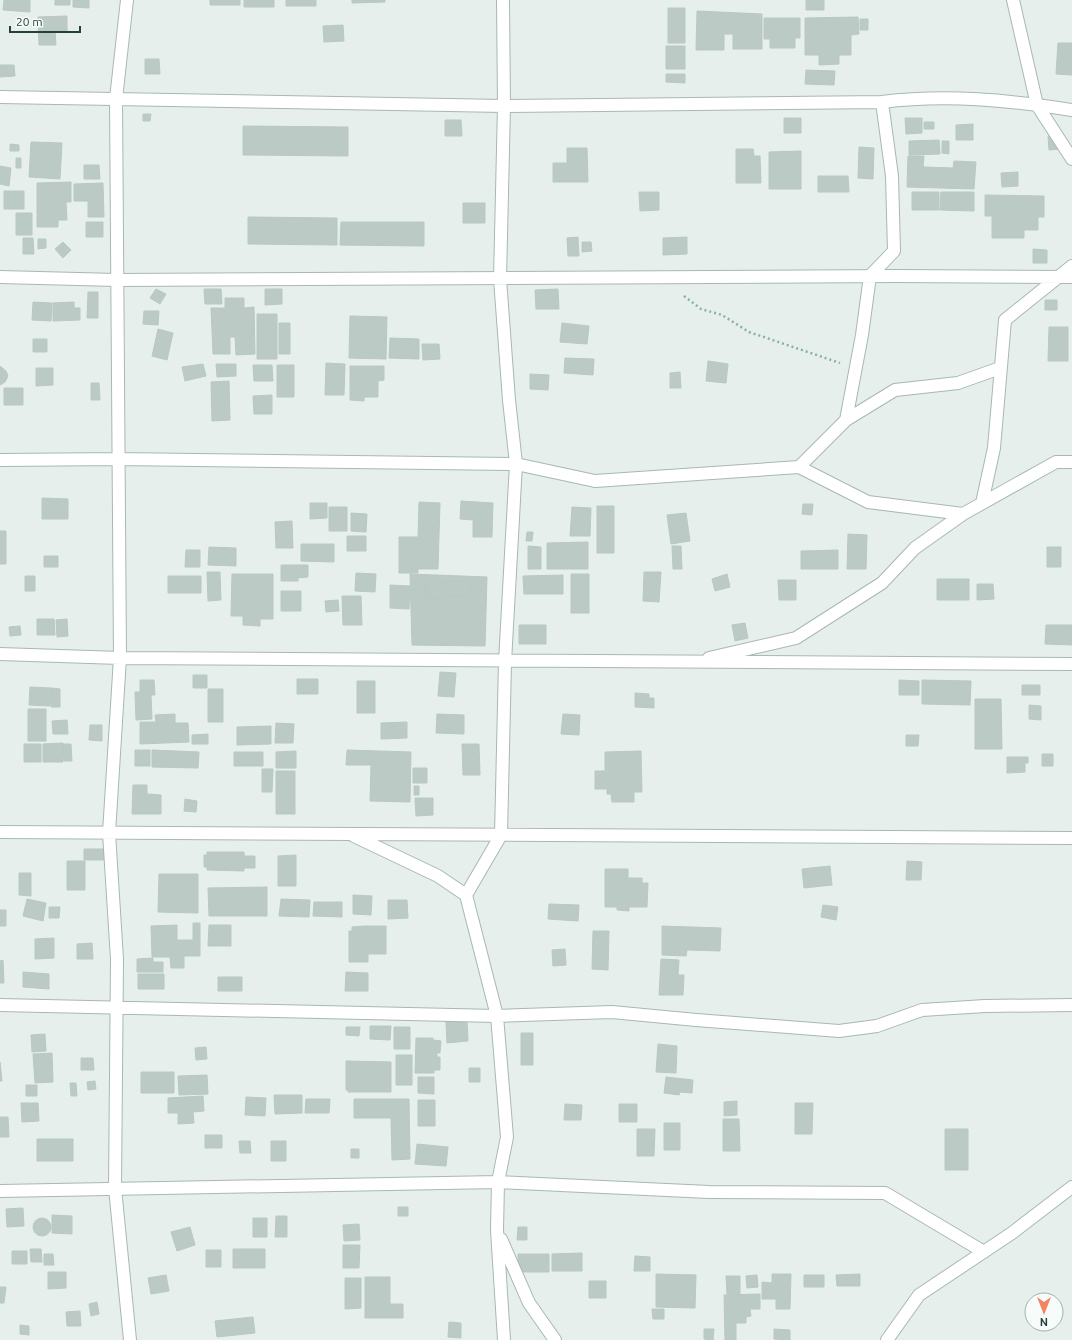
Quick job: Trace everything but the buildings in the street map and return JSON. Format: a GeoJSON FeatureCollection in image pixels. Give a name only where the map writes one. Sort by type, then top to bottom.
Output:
{"type":"FeatureCollection","features":[{"type":"Feature","properties":{"kind":"street"},"geometry":{"type":"LineString","coordinates":[[127,0],[116,99],[120,658],[109,833],[117,959],[118,1008],[115,1188],[130,1340]]}},
{"type":"Feature","properties":{"kind":"street"},"geometry":{"type":"LineString","coordinates":[[466,895],[501,835],[505,662],[516,464],[509,400],[500,279],[504,106],[503,0]]}},
{"type":"Feature","properties":{"kind":"street"},"geometry":{"type":"LineString","coordinates":[[1013,0],[1037,105],[1072,159]]}},
{"type":"Feature","properties":{"kind":"street"},"geometry":{"type":"LineString","coordinates":[[0,97],[504,106],[882,102],[912,98],[964,97],[1072,110]]}},
{"type":"Feature","properties":{"kind":"street"},"geometry":{"type":"LineString","coordinates":[[846,420],[856,368],[870,276],[894,251],[892,176],[882,102]]}},
{"type":"Feature","properties":{"kind":"street"},"geometry":{"type":"LineString","coordinates":[[982,504],[994,448],[1005,320],[1066,276],[1072,266]]}},
{"type":"Feature","properties":{"kind":"street"},"geometry":{"type":"LineString","coordinates":[[0,277],[117,280],[1066,276]]}},
{"type":"Feature","properties":{"kind":"street"},"geometry":{"type":"LineString","coordinates":[[799,467],[846,420],[895,390],[958,383],[1000,368]]}},
{"type":"Feature","properties":{"kind":"street"},"geometry":{"type":"LineString","coordinates":[[0,460],[118,459],[516,464],[595,481],[799,467],[868,502],[963,514]]}},
{"type":"Feature","properties":{"kind":"street"},"geometry":{"type":"LineString","coordinates":[[415,658],[505,662],[701,660],[796,638],[882,583],[915,548],[963,514],[1056,462],[1072,462]]}},
{"type":"Feature","properties":{"kind":"street"},"geometry":{"type":"LineString","coordinates":[[0,654],[120,658],[505,662],[1072,664]]}},
{"type":"Feature","properties":{"kind":"street"},"geometry":{"type":"LineString","coordinates":[[0,832],[1072,838]]}},
{"type":"Feature","properties":{"kind":"street"},"geometry":{"type":"LineString","coordinates":[[351,834],[438,876],[466,895],[497,1016],[508,1137],[498,1182],[497,1230],[504,1340]]}},
{"type":"Feature","properties":{"kind":"street"},"geometry":{"type":"LineString","coordinates":[[0,1005],[497,1016],[612,1012],[839,1031],[877,1026],[922,1010],[985,1006],[1072,1005]]}},
{"type":"Feature","properties":{"kind":"street"},"geometry":{"type":"LineString","coordinates":[[0,1191],[498,1182],[709,1192],[885,1193],[984,1252]]}},
{"type":"Feature","properties":{"kind":"street"},"geometry":{"type":"LineString","coordinates":[[887,1340],[919,1295],[1012,1233],[1072,1187]]}},
{"type":"Feature","properties":{"kind":"street"},"geometry":{"type":"LineString","coordinates":[[497,1230],[529,1303],[556,1340]]}},
{"type":"Feature","properties":{"kind":"path"},"geometry":{"type":"LineString","coordinates":[[661,278],[701,309],[722,315],[749,332],[856,368]]}}]}
